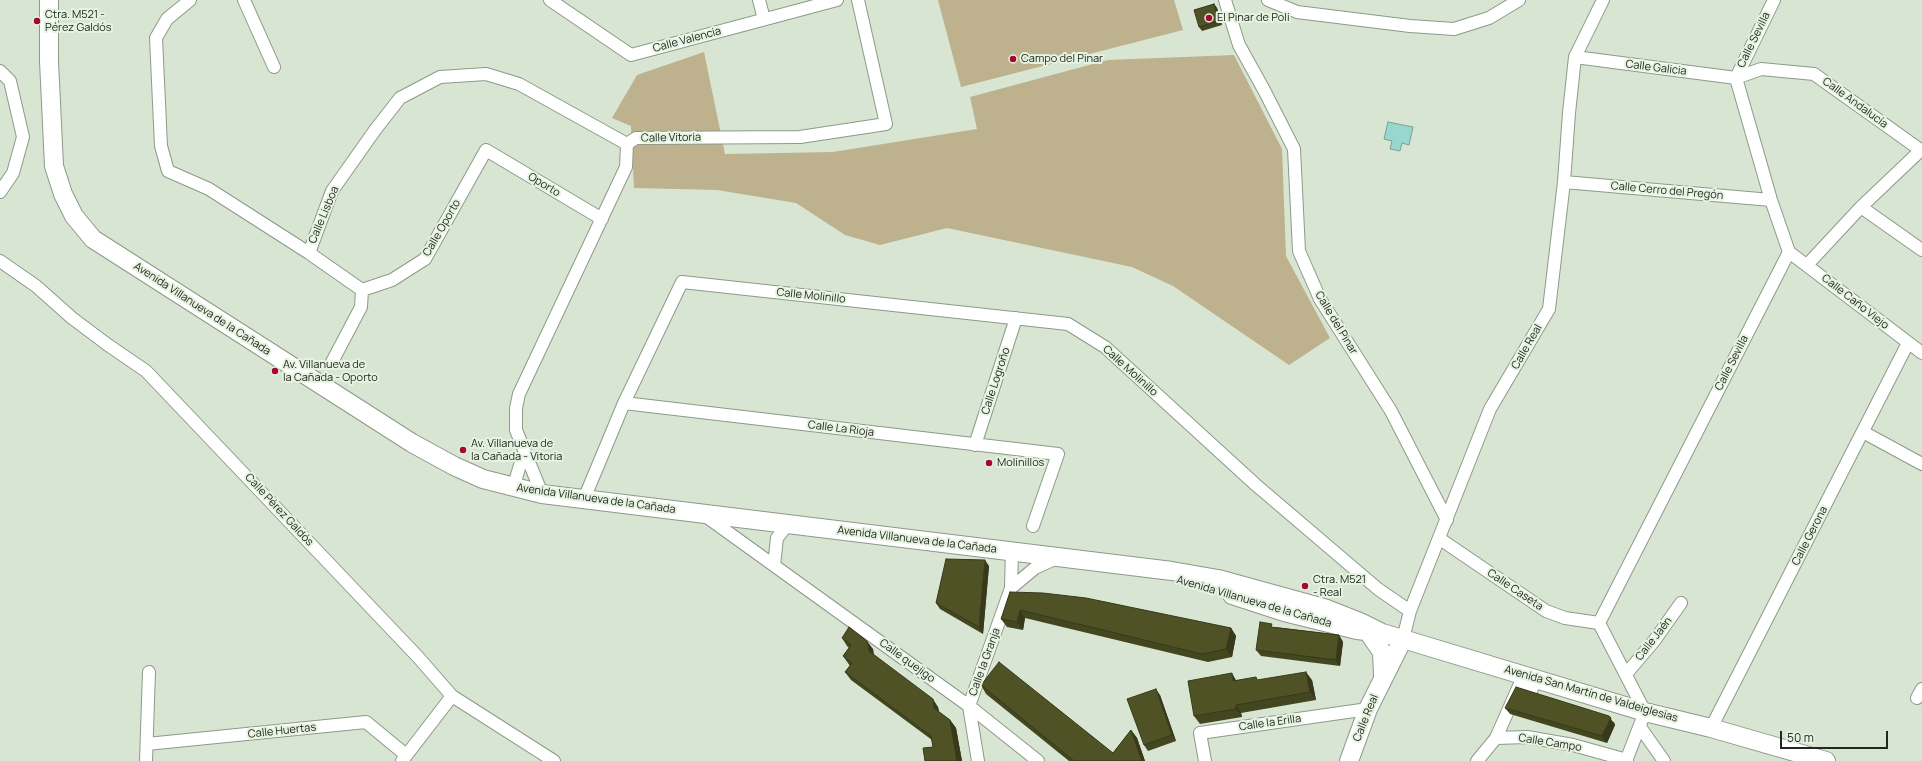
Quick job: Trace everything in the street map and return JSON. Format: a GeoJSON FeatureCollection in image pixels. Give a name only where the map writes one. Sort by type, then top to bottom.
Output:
{"type":"FeatureCollection","features":[{"type":"Feature","properties":{"kind":"main road","name":"Avenida Villanueva de la Cañada"},"geometry":{"type":"LineString","coordinates":[[49,0],[48,61],[54,166],[62,194],[74,216],[93,240],[412,443],[476,476],[513,488],[542,494],[1127,566],[1215,590],[1284,612],[1403,639]]}},
{"type":"Feature","properties":{"kind":"main road","name":"Calle Real"},"geometry":{"type":"LineString","coordinates":[[1375,633],[1382,652],[1383,676]]}},
{"type":"Feature","properties":{"kind":"main road","name":"Avenida San Martín de Valdeiglesias"},"geometry":{"type":"LineString","coordinates":[[1403,639],[1535,678],[1643,720],[1711,728],[1826,761]]}},
{"type":"Feature","properties":{"kind":"main road","name":"Calle Real"},"geometry":{"type":"LineString","coordinates":[[1349,761],[1368,709],[1383,676],[1403,639]]}},
{"type":"Feature","properties":{"kind":"street","name":"Calle Lisboa"},"geometry":{"type":"LineString","coordinates":[[190,0],[167,19],[156,38],[161,146],[168,171],[209,189],[309,253],[332,191],[375,130],[400,98],[440,77],[486,74],[520,84],[627,144]]}},
{"type":"Feature","properties":{"kind":"street"},"geometry":{"type":"LineString","coordinates":[[244,0],[274,67]]}},
{"type":"Feature","properties":{"kind":"street","name":"Calle Valencia"},"geometry":{"type":"LineString","coordinates":[[550,0],[631,55],[837,0]]}},
{"type":"Feature","properties":{"kind":"street"},"geometry":{"type":"LineString","coordinates":[[759,0],[764,19]]}},
{"type":"Feature","properties":{"kind":"street","name":"Calle Vitoria"},"geometry":{"type":"LineString","coordinates":[[542,494],[516,430],[516,408],[519,394],[626,167],[627,144],[636,138],[800,137],[886,124],[858,0]]}},
{"type":"Feature","properties":{"kind":"street","name":"Calle del Pinar"},"geometry":{"type":"LineString","coordinates":[[1225,0],[1239,45],[1294,149],[1299,251],[1320,299],[1391,411],[1447,520]]}},
{"type":"Feature","properties":{"kind":"street"},"geometry":{"type":"LineString","coordinates":[[1268,0],[1297,12],[1410,26],[1454,29],[1489,18],[1519,0]]}},
{"type":"Feature","properties":{"kind":"street","name":"Calle Real"},"geometry":{"type":"LineString","coordinates":[[1403,639],[1410,611],[1440,539],[1490,409],[1549,309],[1564,182],[1575,57],[1603,0]]}},
{"type":"Feature","properties":{"kind":"street","name":"Calle Sevilla"},"geometry":{"type":"LineString","coordinates":[[1599,623],[1789,252],[1771,200],[1736,78],[1774,0]]}},
{"type":"Feature","properties":{"kind":"street","name":"Calle Galicia"},"geometry":{"type":"LineString","coordinates":[[1575,57],[1736,78]]}},
{"type":"Feature","properties":{"kind":"street","name":"Calle Andalucía"},"geometry":{"type":"LineString","coordinates":[[1736,78],[1761,69],[1814,74],[1921,151]]}},
{"type":"Feature","properties":{"kind":"street"},"geometry":{"type":"LineString","coordinates":[[0,71],[10,81],[24,137],[13,173],[0,192]]}},
{"type":"Feature","properties":{"kind":"street","name":"Oporto"},"geometry":{"type":"LineString","coordinates":[[486,150],[602,219]]}},
{"type":"Feature","properties":{"kind":"street","name":"Calle Oporto"},"geometry":{"type":"LineString","coordinates":[[362,290],[392,280],[425,259],[486,150]]}},
{"type":"Feature","properties":{"kind":"street"},"geometry":{"type":"LineString","coordinates":[[1807,265],[1861,207],[1921,151]]}},
{"type":"Feature","properties":{"kind":"street","name":"Calle Cerro del Pregón"},"geometry":{"type":"LineString","coordinates":[[1564,182],[1771,200]]}},
{"type":"Feature","properties":{"kind":"street"},"geometry":{"type":"LineString","coordinates":[[1861,207],[1922,250]]}},
{"type":"Feature","properties":{"kind":"street","name":"Calle Caño Viejo"},"geometry":{"type":"LineString","coordinates":[[1789,252],[1908,344],[1922,353]]}},
{"type":"Feature","properties":{"kind":"street"},"geometry":{"type":"LineString","coordinates":[[309,253],[362,290],[361,307],[332,362]]}},
{"type":"Feature","properties":{"kind":"street","name":"Calle Pérez Galdós"},"geometry":{"type":"LineString","coordinates":[[0,261],[36,286],[72,318],[146,371],[418,657],[452,696],[554,761]]}},
{"type":"Feature","properties":{"kind":"street","name":"Calle Molinillo"},"geometry":{"type":"LineString","coordinates":[[624,403],[682,282],[1068,324],[1105,347],[1256,485],[1378,589],[1410,611]]}},
{"type":"Feature","properties":{"kind":"street","name":"Calle Logroño"},"geometry":{"type":"LineString","coordinates":[[975,444],[1016,318]]}},
{"type":"Feature","properties":{"kind":"street","name":"Calle Gerona"},"geometry":{"type":"LineString","coordinates":[[1711,728],[1908,344]]}},
{"type":"Feature","properties":{"kind":"street"},"geometry":{"type":"LineString","coordinates":[[584,499],[624,403]]}},
{"type":"Feature","properties":{"kind":"street","name":"Calle La Rioja"},"geometry":{"type":"LineString","coordinates":[[624,403],[1058,454],[1033,526]]}},
{"type":"Feature","properties":{"kind":"street"},"geometry":{"type":"LineString","coordinates":[[1863,432],[1922,464]]}},
{"type":"Feature","properties":{"kind":"street"},"geometry":{"type":"LineString","coordinates":[[513,488],[524,452]]}},
{"type":"Feature","properties":{"kind":"street","name":"Calle quejigo"},"geometry":{"type":"LineString","coordinates":[[702,514],[969,706],[1038,761]]}},
{"type":"Feature","properties":{"kind":"street"},"geometry":{"type":"LineString","coordinates":[[774,565],[777,538],[788,524]]}},
{"type":"Feature","properties":{"kind":"street","name":"Calle Caseta"},"geometry":{"type":"LineString","coordinates":[[1440,539],[1546,611],[1565,618],[1599,623]]}},
{"type":"Feature","properties":{"kind":"street","name":"Calle la Granja"},"geometry":{"type":"LineString","coordinates":[[978,761],[969,706],[1011,588],[1012,551]]}},
{"type":"Feature","properties":{"kind":"street"},"geometry":{"type":"LineString","coordinates":[[1011,588],[1035,568],[1060,557]]}},
{"type":"Feature","properties":{"kind":"street","name":"Calle Jaén"},"geometry":{"type":"LineString","coordinates":[[1626,674],[1654,640],[1681,603]]}},
{"type":"Feature","properties":{"kind":"street"},"geometry":{"type":"LineString","coordinates":[[1599,623],[1626,674],[1643,720],[1664,761]]}},
{"type":"Feature","properties":{"kind":"street"},"geometry":{"type":"LineString","coordinates":[[146,761],[148,672]]}},
{"type":"Feature","properties":{"kind":"street"},"geometry":{"type":"LineString","coordinates":[[1477,761],[1496,738],[1519,686],[1532,689],[1535,678]]}},
{"type":"Feature","properties":{"kind":"street"},"geometry":{"type":"LineString","coordinates":[[404,758],[452,696]]}},
{"type":"Feature","properties":{"kind":"street","name":"Calle la Erilla"},"geometry":{"type":"LineString","coordinates":[[1205,761],[1200,733],[1368,709]]}},
{"type":"Feature","properties":{"kind":"street"},"geometry":{"type":"LineString","coordinates":[[1626,760],[1643,720]]}},
{"type":"Feature","properties":{"kind":"street","name":"Calle Huertas"},"geometry":{"type":"LineString","coordinates":[[147,744],[366,722],[404,758]]}},
{"type":"Feature","properties":{"kind":"street","name":"Calle Campo"},"geometry":{"type":"LineString","coordinates":[[1496,738],[1527,737],[1573,744],[1626,760]]}},
{"type":"Feature","properties":{"kind":"shaded area","name":"Campo del Pinar"},"geometry":{"type":"Polygon","coordinates":[[[938,0],[1174,0],[1183,30],[961,87],[938,0]]]}},
{"type":"Feature","properties":{"kind":"shaded area"},"geometry":{"type":"Polygon","coordinates":[[[704,52],[725,154],[833,152],[977,129],[970,97],[1108,60],[1234,55],[1282,149],[1286,256],[1330,338],[1289,365],[1173,286],[1132,267],[947,228],[880,245],[845,235],[796,203],[717,190],[634,188],[631,126],[612,118],[637,75],[704,52]]]}},
{"type":"Feature","properties":{"kind":"water"},"geometry":{"type":"Polygon","coordinates":[[[1388,122],[1413,127],[1409,145],[1402,143],[1400,151],[1390,149],[1392,141],[1384,139],[1388,122]]]}},
{"type":"Feature","properties":{"kind":"building","name":"El Pinar de Poli"},"geometry":{"type":"Polygon","coordinates":[[[1214,4],[1219,21],[1199,27],[1194,10],[1214,4]]]}},
{"type":"Feature","properties":{"kind":"building"},"geometry":{"type":"Polygon","coordinates":[[[946,559],[985,560],[979,627],[936,603],[946,559]]]}},
{"type":"Feature","properties":{"kind":"building"},"geometry":{"type":"Polygon","coordinates":[[[1010,592],[1043,593],[1086,598],[1231,628],[1226,649],[1202,654],[1020,610],[1017,622],[1001,619],[1010,592]]]}},
{"type":"Feature","properties":{"kind":"building"},"geometry":{"type":"Polygon","coordinates":[[[1260,622],[1272,624],[1271,627],[1339,635],[1336,660],[1256,650],[1260,622]]]}},
{"type":"Feature","properties":{"kind":"building"},"geometry":{"type":"Polygon","coordinates":[[[849,627],[867,641],[869,651],[933,699],[934,708],[950,720],[957,761],[925,761],[923,748],[933,747],[931,736],[845,672],[852,663],[843,656],[851,645],[842,638],[849,627]]]}},
{"type":"Feature","properties":{"kind":"building"},"geometry":{"type":"Polygon","coordinates":[[[999,662],[1113,753],[1131,730],[1142,761],[1074,761],[981,685],[999,662]]]}},
{"type":"Feature","properties":{"kind":"building"},"geometry":{"type":"Polygon","coordinates":[[[1306,672],[1310,692],[1236,705],[1236,709],[1194,716],[1188,681],[1232,673],[1233,681],[1256,677],[1257,680],[1306,672]]]}},
{"type":"Feature","properties":{"kind":"building"},"geometry":{"type":"Polygon","coordinates":[[[1516,687],[1609,716],[1611,718],[1602,736],[1505,708],[1516,687]]]}},
{"type":"Feature","properties":{"kind":"building"},"geometry":{"type":"Polygon","coordinates":[[[1156,689],[1172,735],[1144,745],[1127,699],[1156,689]]]}},
{"type":"Feature","properties":{"kind":"place","name":"El Pinar de Poli"},"geometry":{"type":"Point","coordinates":[1209,18]}},
{"type":"Feature","properties":{"kind":"place","name":"Ctra. M521 - Pérez Galdós"},"geometry":{"type":"Point","coordinates":[37,21]}},
{"type":"Feature","properties":{"kind":"place","name":"Campo del Pinar"},"geometry":{"type":"Point","coordinates":[1013,59]}},
{"type":"Feature","properties":{"kind":"place","name":"Av. Villanueva de la Cañada - Oporto"},"geometry":{"type":"Point","coordinates":[275,371]}},
{"type":"Feature","properties":{"kind":"place","name":"Av. Villanueva de la Cañada - Vitoria"},"geometry":{"type":"Point","coordinates":[463,450]}},
{"type":"Feature","properties":{"kind":"place","name":"Molinillos"},"geometry":{"type":"Point","coordinates":[989,463]}},
{"type":"Feature","properties":{"kind":"place","name":"Ctra. M521 - Real"},"geometry":{"type":"Point","coordinates":[1305,586]}}]}
